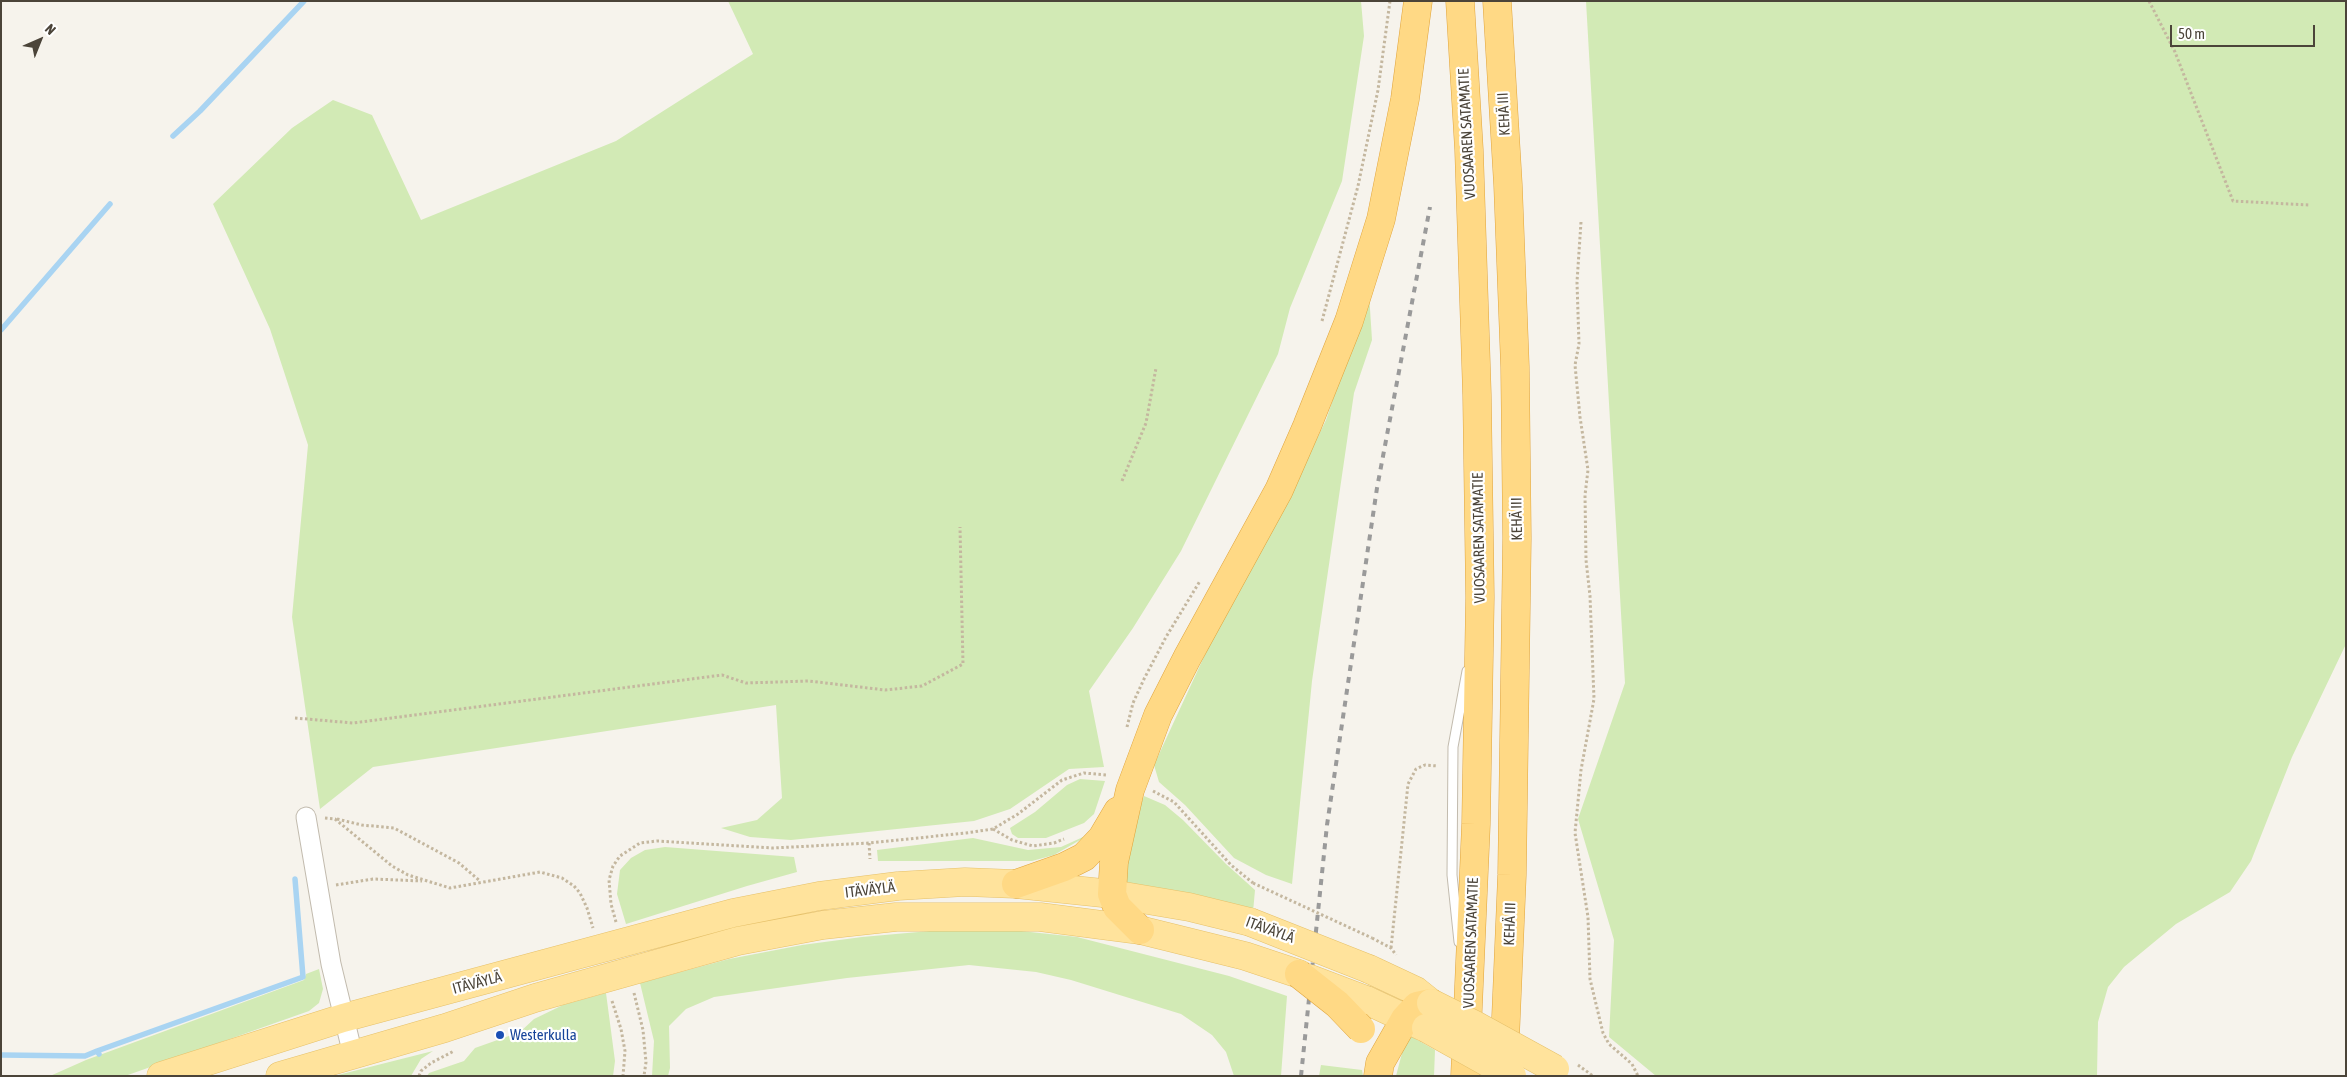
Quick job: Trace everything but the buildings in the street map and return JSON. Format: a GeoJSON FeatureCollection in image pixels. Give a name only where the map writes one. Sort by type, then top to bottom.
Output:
{"type":"FeatureCollection","features":[{"type":"Feature","properties":{"kind":"highway"},"geometry":{"type":"LineString","coordinates":[[1140,930],[1117,907],[1112,894],[1114,862],[1162,707],[1186,658],[1279,490],[1349,321],[1383,210],[1405,99],[1418,1]]}},
{"type":"Feature","properties":{"kind":"highway","name":"VUOSAAREN SATAMATIE"},"geometry":{"type":"LineString","coordinates":[[1460,1],[1469,170],[1477,395],[1480,597],[1476,824],[1465,1076]]}},
{"type":"Feature","properties":{"kind":"highway","name":"KEHÄ III"},"geometry":{"type":"LineString","coordinates":[[1497,1],[1508,185],[1515,367],[1517,538],[1514,782],[1506,1037]]}},
{"type":"Feature","properties":{"kind":"highway"},"geometry":{"type":"LineString","coordinates":[[1016,884],[1064,867],[1084,857],[1102,838],[1138,789]]}},
{"type":"Feature","properties":{"kind":"highway"},"geometry":{"type":"LineString","coordinates":[[1299,974],[1337,1004],[1362,1029],[1367,1036],[1379,1069]]}},
{"type":"Feature","properties":{"kind":"highway"},"geometry":{"type":"LineString","coordinates":[[1379,1069],[1421,1017]]}},
{"type":"Feature","properties":{"kind":"highway"},"geometry":{"type":"LineString","coordinates":[[1503,1076],[1506,1037]]}},
{"type":"Feature","properties":{"kind":"highway"},"geometry":{"type":"LineString","coordinates":[[1506,1037],[1512,1076]]}},
{"type":"Feature","properties":{"kind":"main road","name":"ITÄVÄYLÄ"},"geometry":{"type":"LineString","coordinates":[[161,1076],[343,1018],[723,916],[819,896],[898,886],[965,882],[1016,884],[1112,894],[1189,907],[1250,922],[1369,969],[1416,991],[1421,1017],[1512,1076]]}},
{"type":"Feature","properties":{"kind":"main road","name":"ITÄVÄYLÄ"},"geometry":{"type":"LineString","coordinates":[[280,1076],[445,1028],[535,998],[728,944],[823,925],[896,917],[967,916],[1040,918],[1140,930],[1245,956],[1299,974],[1366,1000],[1421,1017],[1475,1025],[1559,1073]]}},
{"type":"Feature","properties":{"kind":"street"},"geometry":{"type":"LineString","coordinates":[[306,817],[331,964],[353,1055]]}},
{"type":"Feature","properties":{"kind":"lane"},"geometry":{"type":"LineString","coordinates":[[1460,953],[1452,875],[1453,747],[1480,597]]}},
{"type":"Feature","properties":{"kind":"lane"},"geometry":{"type":"LineString","coordinates":[[1461,963],[1468,1031]]}},
{"type":"Feature","properties":{"kind":"path"},"geometry":{"type":"LineString","coordinates":[[1322,322],[1364,158],[1378,90],[1390,1]]}},
{"type":"Feature","properties":{"kind":"path"},"geometry":{"type":"LineString","coordinates":[[2149,1],[2175,52],[2233,201],[2309,205]]}},
{"type":"Feature","properties":{"kind":"path"},"geometry":{"type":"LineString","coordinates":[[1581,222],[1577,282],[1579,344],[1575,365],[1588,470],[1585,495],[1586,560],[1590,596],[1594,699],[1581,770],[1575,834],[1588,917],[1590,979],[1603,1033],[1609,1044],[1632,1064],[1638,1076]]}},
{"type":"Feature","properties":{"kind":"path"},"geometry":{"type":"LineString","coordinates":[[1122,481],[1146,423],[1156,368]]}},
{"type":"Feature","properties":{"kind":"path"},"geometry":{"type":"LineString","coordinates":[[295,718],[353,723],[722,675],[746,683],[809,681],[885,690],[922,686],[963,664],[960,527]]}},
{"type":"Feature","properties":{"kind":"path"},"geometry":{"type":"LineString","coordinates":[[1126,728],[1133,703],[1144,679],[1166,637],[1206,573]]}},
{"type":"Feature","properties":{"kind":"path"},"geometry":{"type":"LineString","coordinates":[[1391,948],[1408,784],[1416,769],[1425,765],[1438,766]]}},
{"type":"Feature","properties":{"kind":"path"},"geometry":{"type":"LineString","coordinates":[[617,928],[611,904],[609,880],[620,856],[640,843],[657,841],[773,848],[870,843],[966,834],[993,829],[1018,814],[1062,780],[1084,772],[1107,775]]}},
{"type":"Feature","properties":{"kind":"path"},"geometry":{"type":"LineString","coordinates":[[1138,789],[1162,794],[1174,802],[1231,865],[1253,883],[1372,938]]}},
{"type":"Feature","properties":{"kind":"path"},"geometry":{"type":"LineString","coordinates":[[306,817],[335,819],[362,825],[394,828],[459,863],[480,881]]}},
{"type":"Feature","properties":{"kind":"path"},"geometry":{"type":"LineString","coordinates":[[335,819],[392,866],[408,875],[450,888],[480,881],[540,872],[562,878],[574,886],[580,893],[587,908],[595,936]]}},
{"type":"Feature","properties":{"kind":"path"},"geometry":{"type":"LineString","coordinates":[[993,829],[1012,840],[1034,846],[1054,843],[1068,837]]}},
{"type":"Feature","properties":{"kind":"path"},"geometry":{"type":"LineString","coordinates":[[870,843],[870,860]]}},
{"type":"Feature","properties":{"kind":"path"},"geometry":{"type":"LineString","coordinates":[[318,887],[373,879],[425,881]]}},
{"type":"Feature","properties":{"kind":"path"},"geometry":{"type":"LineString","coordinates":[[633,988],[643,1030],[646,1062],[644,1076]]}},
{"type":"Feature","properties":{"kind":"path"},"geometry":{"type":"LineString","coordinates":[[611,996],[621,1029],[625,1051],[623,1076]]}},
{"type":"Feature","properties":{"kind":"path"},"geometry":{"type":"LineString","coordinates":[[419,1076],[431,1063],[460,1047]]}},
{"type":"Feature","properties":{"kind":"green space"},"geometry":{"type":"Polygon","coordinates":[[[728,1],[1361,1],[1364,36],[1342,181],[1290,308],[1278,354],[1181,551],[1133,628],[1089,691],[1104,767],[1069,769],[1010,809],[974,821],[791,840],[750,837],[721,828],[757,820],[782,798],[776,705],[373,767],[320,809],[292,617],[308,445],[270,329],[213,204],[292,128],[333,100],[372,115],[421,220],[616,141],[753,54],[728,1]]]}},
{"type":"Feature","properties":{"kind":"green space"},"geometry":{"type":"Polygon","coordinates":[[[1586,1],[2346,1],[2346,644],[2292,757],[2251,861],[2230,892],[2176,924],[2124,967],[2108,987],[2098,1022],[2097,1076],[1656,1076],[1609,1037],[1614,940],[1578,819],[1625,683],[1586,1]]]}},
{"type":"Feature","properties":{"kind":"green space"},"geometry":{"type":"Polygon","coordinates":[[[1369,293],[1372,340],[1354,393],[1312,681],[1292,884],[1266,875],[1234,858],[1185,805],[1159,782],[1154,765],[1227,607],[1293,488],[1326,420],[1369,293]]]}},
{"type":"Feature","properties":{"kind":"green space"},"geometry":{"type":"Polygon","coordinates":[[[1080,779],[1105,781],[1094,814],[1084,823],[1046,838],[1018,838],[1012,834],[1010,828],[1035,812],[1067,785],[1080,779]]]}},
{"type":"Feature","properties":{"kind":"green space"},"geometry":{"type":"Polygon","coordinates":[[[1144,796],[1165,805],[1183,820],[1226,864],[1255,890],[1253,912],[1141,885],[1126,884],[1122,879],[1136,816],[1144,796]]]}},
{"type":"Feature","properties":{"kind":"green space"},"geometry":{"type":"Polygon","coordinates":[[[1094,832],[1054,855],[1032,861],[878,861],[877,850],[973,838],[1028,850],[1061,847],[1094,832]]]}},
{"type":"Feature","properties":{"kind":"green space"},"geometry":{"type":"Polygon","coordinates":[[[665,847],[794,857],[797,872],[626,924],[617,894],[620,870],[631,858],[645,850],[665,847]]]}},
{"type":"Feature","properties":{"kind":"green space"},"geometry":{"type":"Polygon","coordinates":[[[941,930],[1021,931],[1077,937],[1229,976],[1287,996],[1281,1076],[1234,1076],[1226,1052],[1212,1035],[1181,1014],[1071,980],[1036,972],[969,965],[847,978],[714,997],[686,1009],[669,1026],[670,1068],[668,1076],[652,1076],[654,1041],[640,983],[729,959],[802,945],[862,937],[941,930]]]}},
{"type":"Feature","properties":{"kind":"green space"},"geometry":{"type":"Polygon","coordinates":[[[319,969],[323,989],[319,1003],[309,1011],[125,1076],[50,1076],[86,1060],[304,980],[306,974],[319,969]]]}},
{"type":"Feature","properties":{"kind":"green space"},"geometry":{"type":"Polygon","coordinates":[[[606,993],[615,1061],[613,1076],[427,1076],[429,1073],[464,1061],[475,1048],[520,1032],[534,1019],[563,1005],[606,993]]]}},
{"type":"Feature","properties":{"kind":"green space"},"geometry":{"type":"Polygon","coordinates":[[[1407,1034],[1435,1050],[1434,1076],[1396,1076],[1407,1034]]]}},
{"type":"Feature","properties":{"kind":"green space"},"geometry":{"type":"Polygon","coordinates":[[[433,1051],[421,1059],[411,1076],[334,1076],[433,1051]]]}},
{"type":"Feature","properties":{"kind":"green space"},"geometry":{"type":"Polygon","coordinates":[[[1321,1065],[1362,1070],[1363,1076],[1319,1076],[1321,1065]]]}},
{"type":"Feature","properties":{"kind":"waterway"},"geometry":{"type":"LineString","coordinates":[[173,136],[200,111],[304,1]]}},
{"type":"Feature","properties":{"kind":"waterway"},"geometry":{"type":"LineString","coordinates":[[1,330],[110,204]]}},
{"type":"Feature","properties":{"kind":"waterway"},"geometry":{"type":"LineString","coordinates":[[97,1051],[303,977],[295,879]]}},
{"type":"Feature","properties":{"kind":"waterway"},"geometry":{"type":"LineString","coordinates":[[1,1055],[85,1056],[97,1051],[99,1054]]}},
{"type":"Feature","properties":{"kind":"railway"},"geometry":{"type":"LineString","coordinates":[[1301,1076],[1327,825],[1377,488],[1430,207]]}},
{"type":"Feature","properties":{"kind":"place","name":"Westerkulla"},"geometry":{"type":"Point","coordinates":[500,1035]}}]}
